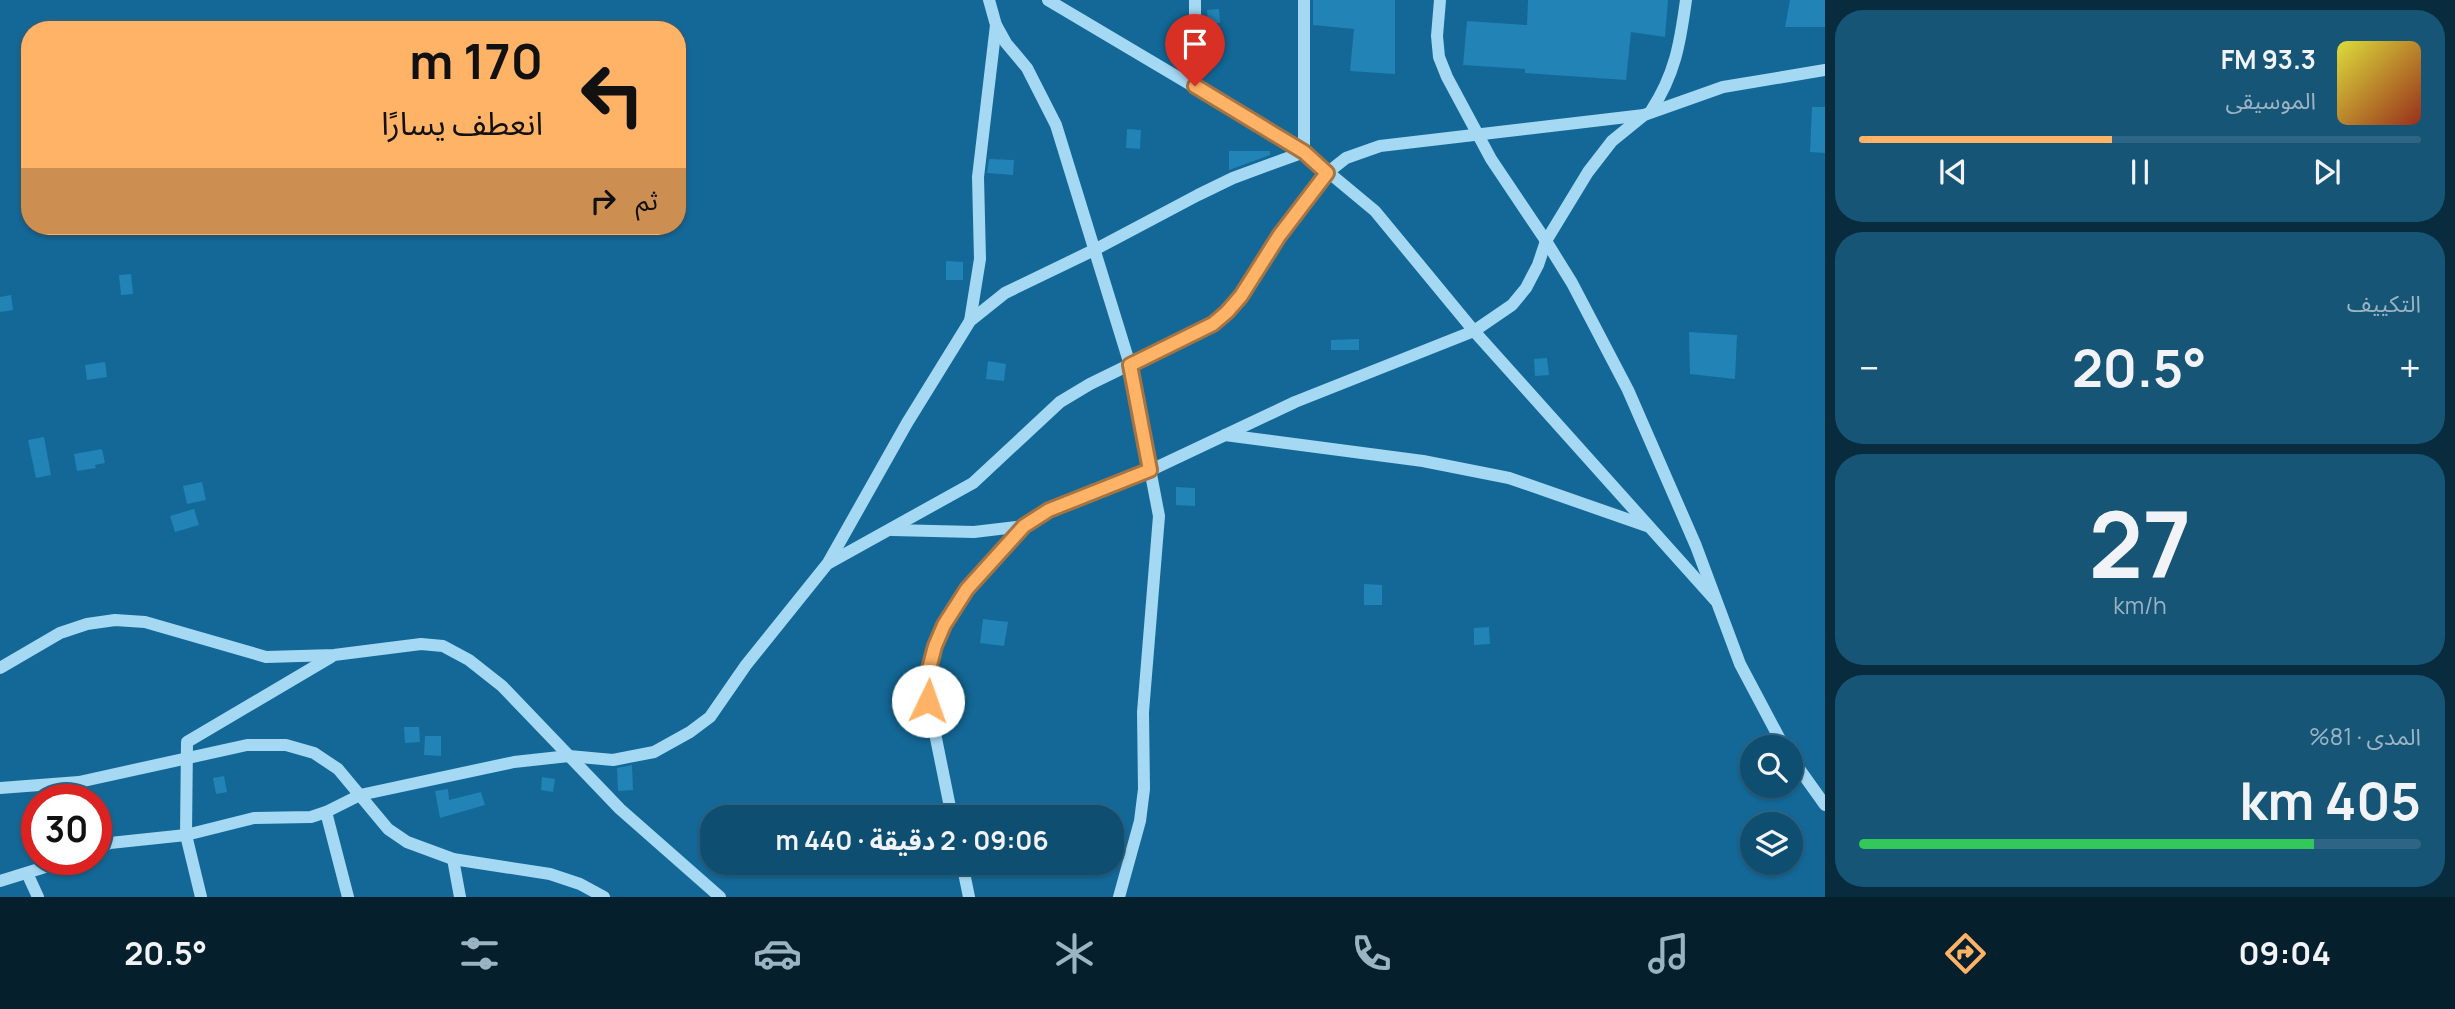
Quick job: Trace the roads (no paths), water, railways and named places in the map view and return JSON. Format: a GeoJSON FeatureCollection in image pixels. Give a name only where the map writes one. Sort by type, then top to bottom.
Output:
{"type":"FeatureCollection","features":[{"type":"Feature","properties":{"kind":"street"},"geometry":{"type":"LineString","coordinates":[[989,0],[996,25],[1006,43],[1027,68],[1056,125],[1130,365],[1159,516],[1143,712],[1144,789],[1140,821],[1119,897]]}},
{"type":"Feature","properties":{"kind":"street"},"geometry":{"type":"LineString","coordinates":[[1048,0],[1304,152],[1375,211],[1474,331],[1715,600]]}},
{"type":"Feature","properties":{"kind":"street"},"geometry":{"type":"LineString","coordinates":[[1195,0],[1195,86]]}},
{"type":"Feature","properties":{"kind":"street"},"geometry":{"type":"LineString","coordinates":[[1304,0],[1304,152]]}},
{"type":"Feature","properties":{"kind":"street"},"geometry":{"type":"LineString","coordinates":[[1440,0],[1437,36],[1439,57],[1447,76],[1491,159],[1546,241],[1595,325],[1628,390],[1691,534],[1740,664],[1778,735]]}},
{"type":"Feature","properties":{"kind":"street"},"geometry":{"type":"LineString","coordinates":[[950,805],[925,684],[935,646],[944,625],[967,589],[1024,526],[1049,510],[1150,470],[1322,391],[1474,331],[1512,305],[1526,288],[1546,241],[1598,157],[1612,141],[1648,113],[1667,85],[1681,35],[1686,0]]}},
{"type":"Feature","properties":{"kind":"street"},"geometry":{"type":"LineString","coordinates":[[970,321],[980,259],[978,177],[996,25]]}},
{"type":"Feature","properties":{"kind":"street"},"geometry":{"type":"LineString","coordinates":[[828,563],[973,483],[1060,402],[1090,384],[1213,324],[1241,296],[1279,236],[1327,173],[1346,158],[1380,146],[1648,113],[1723,87],[1825,70]]}},
{"type":"Feature","properties":{"kind":"street"},"geometry":{"type":"LineString","coordinates":[[112,843],[186,835],[254,818],[311,817],[360,795],[514,762],[569,756],[613,760],[654,752],[690,732],[710,716],[828,563],[907,423],[970,321],[1005,293],[1096,249],[1198,194],[1304,152]]}},
{"type":"Feature","properties":{"kind":"street"},"geometry":{"type":"LineString","coordinates":[[1224,435],[1411,459],[1509,478],[1649,526]]}},
{"type":"Feature","properties":{"kind":"street"},"geometry":{"type":"LineString","coordinates":[[889,530],[974,532],[1024,526]]}},
{"type":"Feature","properties":{"kind":"street"},"geometry":{"type":"LineString","coordinates":[[0,668],[60,633],[87,624],[115,620],[145,622],[266,657],[334,655],[421,644],[443,646],[470,660],[502,686],[620,810],[720,897]]}},
{"type":"Feature","properties":{"kind":"street"},"geometry":{"type":"LineString","coordinates":[[201,897],[186,835],[187,742],[334,655]]}},
{"type":"Feature","properties":{"kind":"street"},"geometry":{"type":"LineString","coordinates":[[0,788],[79,782],[247,746],[286,745],[314,753],[338,769],[388,829],[407,842],[453,859],[551,874],[580,884],[604,897]]}},
{"type":"Feature","properties":{"kind":"street"},"geometry":{"type":"LineString","coordinates":[[1803,774],[1825,805]]}},
{"type":"Feature","properties":{"kind":"street"},"geometry":{"type":"LineString","coordinates":[[326,812],[348,897]]}},
{"type":"Feature","properties":{"kind":"street"},"geometry":{"type":"LineString","coordinates":[[453,859],[460,897]]}},
{"type":"Feature","properties":{"kind":"street"},"geometry":{"type":"LineString","coordinates":[[0,881],[21,875]]}},
{"type":"Feature","properties":{"kind":"street"},"geometry":{"type":"LineString","coordinates":[[28,875],[37,897]]}},
{"type":"Feature","properties":{"kind":"street"},"geometry":{"type":"LineString","coordinates":[[964,875],[969,897]]}}]}
